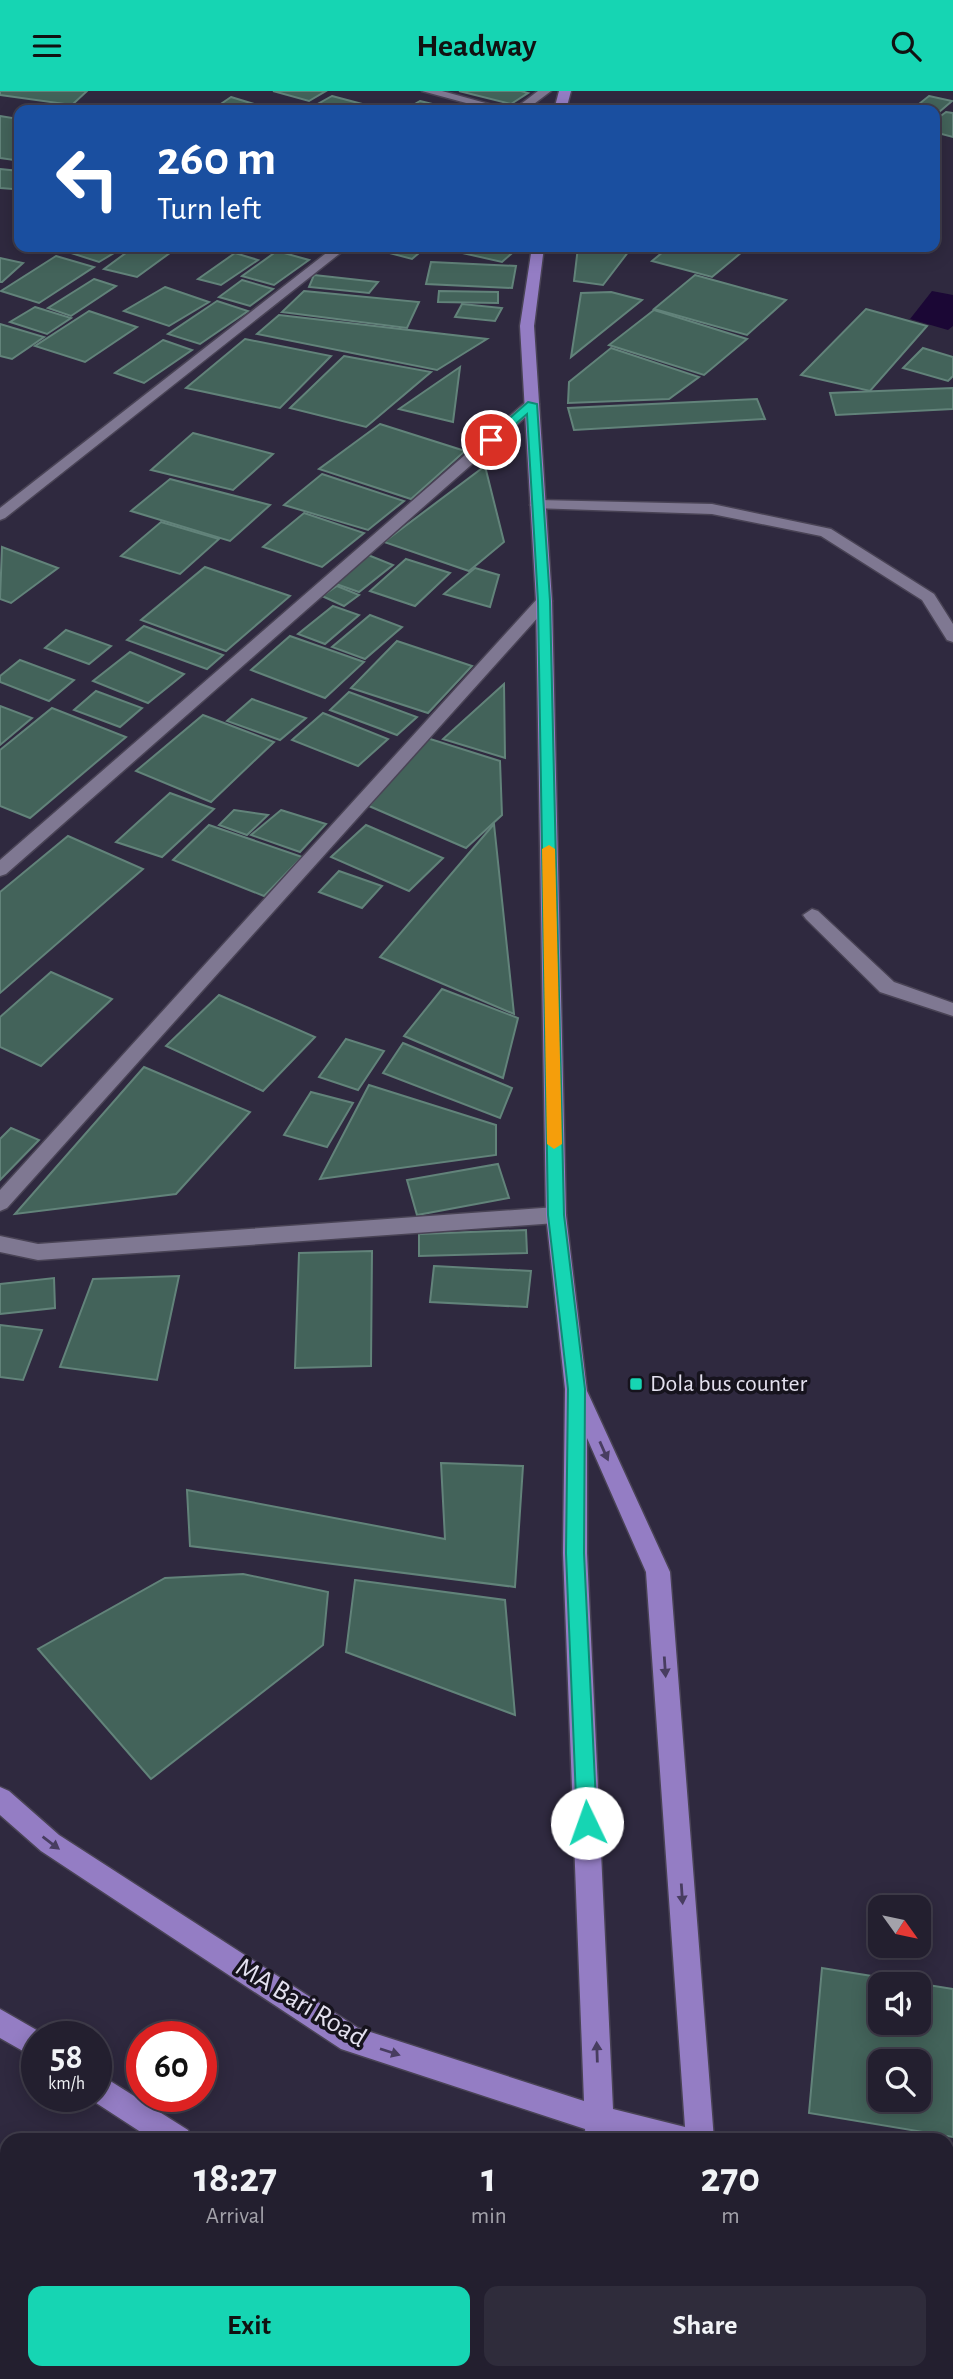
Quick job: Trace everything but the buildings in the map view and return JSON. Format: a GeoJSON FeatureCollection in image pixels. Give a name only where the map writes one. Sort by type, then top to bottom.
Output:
{"type":"FeatureCollection","features":[{"type":"Feature","properties":{"kind":"main road"},"geometry":{"type":"LineString","coordinates":[[537,252],[527,326],[544,601],[556,1215],[576,1389],[575,1553],[600,2130]]}},
{"type":"Feature","properties":{"kind":"main road"},"geometry":{"type":"LineString","coordinates":[[576,1389],[659,1572],[700,2133]]}},
{"type":"Feature","properties":{"kind":"main road","name":"MA Bari Road"},"geometry":{"type":"LineString","coordinates":[[0,1798],[50,1843],[351,2039],[600,2130],[625,2133]]}},
{"type":"Feature","properties":{"kind":"main road"},"geometry":{"type":"LineString","coordinates":[[0,2022],[21,2036]]}},
{"type":"Feature","properties":{"kind":"main road"},"geometry":{"type":"LineString","coordinates":[[112,2097],[167,2133]]}},
{"type":"Feature","properties":{"kind":"street"},"geometry":{"type":"LineString","coordinates":[[428,91],[485,105]]}},
{"type":"Feature","properties":{"kind":"street"},"geometry":{"type":"LineString","coordinates":[[526,105],[545,91]]}},
{"type":"Feature","properties":{"kind":"street"},"geometry":{"type":"LineString","coordinates":[[0,515],[336,252]]}},
{"type":"Feature","properties":{"kind":"street"},"geometry":{"type":"LineString","coordinates":[[0,870],[532,404]]}},
{"type":"Feature","properties":{"kind":"street"},"geometry":{"type":"LineString","coordinates":[[538,505],[712,509],[826,532],[928,597],[953,637]]}},
{"type":"Feature","properties":{"kind":"street"},"geometry":{"type":"LineString","coordinates":[[0,1203],[544,601]]}},
{"type":"Feature","properties":{"kind":"street"},"geometry":{"type":"LineString","coordinates":[[812,915],[887,987],[953,1010]]}},
{"type":"Feature","properties":{"kind":"street"},"geometry":{"type":"LineString","coordinates":[[0,1244],[38,1252],[556,1215]]}},
{"type":"Feature","properties":{"kind":"shaded area"},"geometry":{"type":"Polygon","coordinates":[[[932,291],[953,295],[953,326],[948,330],[910,319],[932,291]]]}},
{"type":"Feature","properties":{"kind":"slow traffic"},"geometry":{"type":"LineString","coordinates":[[549,849],[554,1144]]}},
{"type":"Feature","properties":{"kind":"place","name":"Dola bus counter"},"geometry":{"type":"Point","coordinates":[636,1384]}},
{"type":"Feature","properties":{"kind":"route"},"geometry":{"type":"LineString","coordinates":[[491,440],[532,404],[544,601],[556,1215],[576,1389],[575,1553],[587,1823]]}}]}
